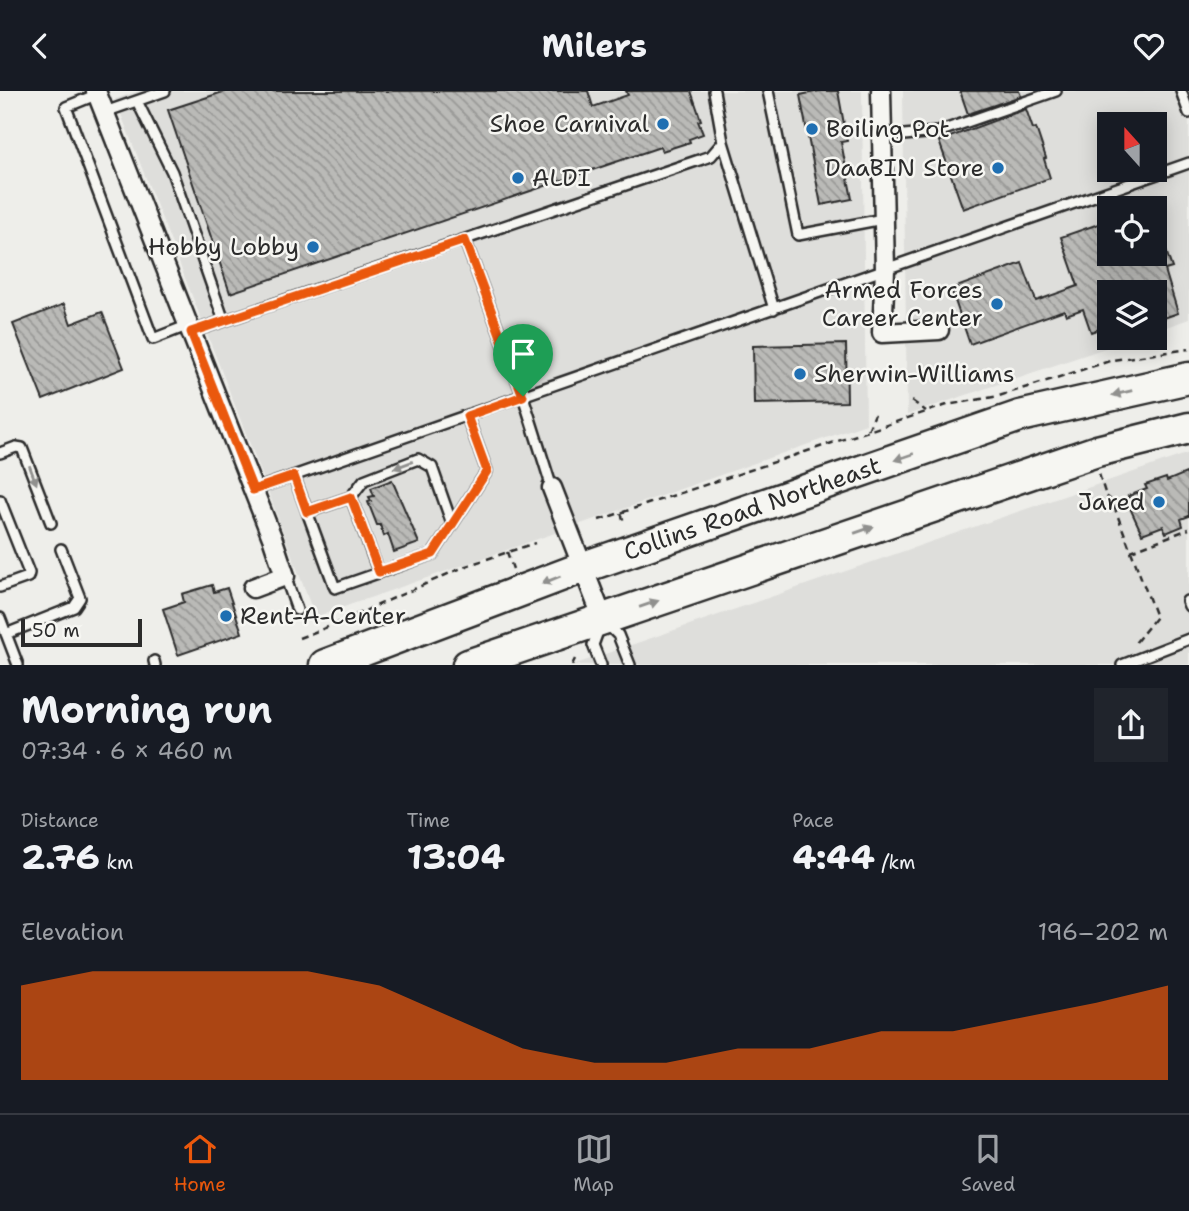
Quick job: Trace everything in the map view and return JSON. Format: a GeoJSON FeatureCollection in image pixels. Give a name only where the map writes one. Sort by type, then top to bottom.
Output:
{"type":"FeatureCollection","features":[{"type":"Feature","properties":{"kind":"highway","name":"Collins Road Northeast"},"geometry":{"type":"LineString","coordinates":[[325,665],[584,567],[1020,417],[1189,378]]}},
{"type":"Feature","properties":{"kind":"highway"},"geometry":{"type":"LineString","coordinates":[[468,665],[1097,451],[1189,428]]}},
{"type":"Feature","properties":{"kind":"street"},"geometry":{"type":"LineString","coordinates":[[881,91],[885,270],[882,333],[939,330]]}},
{"type":"Feature","properties":{"kind":"street"},"geometry":{"type":"LineString","coordinates":[[97,93],[285,576],[253,588]]}},
{"type":"Feature","properties":{"kind":"street"},"geometry":{"type":"LineString","coordinates":[[552,488],[603,619]]}},
{"type":"Feature","properties":{"kind":"lane"},"geometry":{"type":"LineString","coordinates":[[105,113],[165,91]]}},
{"type":"Feature","properties":{"kind":"lane"},"geometry":{"type":"LineString","coordinates":[[714,91],[723,142],[774,309]]}},
{"type":"Feature","properties":{"kind":"lane"},"geometry":{"type":"LineString","coordinates":[[768,91],[797,235],[883,219]]}},
{"type":"Feature","properties":{"kind":"lane"},"geometry":{"type":"LineString","coordinates":[[881,137],[938,132],[1056,91]]}},
{"type":"Feature","properties":{"kind":"lane"},"geometry":{"type":"LineString","coordinates":[[1181,91],[1189,113]]}},
{"type":"Feature","properties":{"kind":"lane"},"geometry":{"type":"LineString","coordinates":[[97,93],[65,107],[153,339],[225,321],[711,156],[723,142]]}},
{"type":"Feature","properties":{"kind":"lane"},"geometry":{"type":"LineString","coordinates":[[137,101],[172,172],[225,321]]}},
{"type":"Feature","properties":{"kind":"lane"},"geometry":{"type":"LineString","coordinates":[[253,490],[1189,163]]}},
{"type":"Feature","properties":{"kind":"lane"},"geometry":{"type":"LineString","coordinates":[[465,240],[523,396],[552,488]]}},
{"type":"Feature","properties":{"kind":"lane"},"geometry":{"type":"LineString","coordinates":[[294,476],[335,588],[433,554],[487,471],[467,416]]}},
{"type":"Feature","properties":{"kind":"lane"},"geometry":{"type":"LineString","coordinates":[[0,453],[16,447],[22,448],[51,523]]}},
{"type":"Feature","properties":{"kind":"lane"},"geometry":{"type":"LineString","coordinates":[[307,512],[351,497],[363,479],[418,459],[432,467],[452,524]]}},
{"type":"Feature","properties":{"kind":"lane"},"geometry":{"type":"LineString","coordinates":[[351,497],[379,572]]}},
{"type":"Feature","properties":{"kind":"lane"},"geometry":{"type":"LineString","coordinates":[[0,500],[29,573],[28,577],[0,587]]}},
{"type":"Feature","properties":{"kind":"lane"},"geometry":{"type":"LineString","coordinates":[[6,633],[74,607],[80,598],[61,549]]}},
{"type":"Feature","properties":{"kind":"lane"},"geometry":{"type":"LineString","coordinates":[[285,576],[297,610]]}},
{"type":"Feature","properties":{"kind":"lane"},"geometry":{"type":"LineString","coordinates":[[0,618],[18,665]]}},
{"type":"Feature","properties":{"kind":"lane"},"geometry":{"type":"LineString","coordinates":[[600,665],[593,645],[603,619],[618,635],[630,665]]}},
{"type":"Feature","properties":{"kind":"lane"},"geometry":{"type":"LineString","coordinates":[[1122,665],[1189,639]]}},
{"type":"Feature","properties":{"kind":"path"},"geometry":{"type":"LineString","coordinates":[[599,520],[926,411],[999,396],[1113,360],[1189,349]]}},
{"type":"Feature","properties":{"kind":"path"},"geometry":{"type":"LineString","coordinates":[[912,401],[926,411]]}},
{"type":"Feature","properties":{"kind":"path"},"geometry":{"type":"LineString","coordinates":[[868,430],[875,414]]}},
{"type":"Feature","properties":{"kind":"path"},"geometry":{"type":"LineString","coordinates":[[1099,474],[1156,617],[1136,642],[1136,660]]}},
{"type":"Feature","properties":{"kind":"path"},"geometry":{"type":"LineString","coordinates":[[621,513],[624,522]]}},
{"type":"Feature","properties":{"kind":"path"},"geometry":{"type":"LineString","coordinates":[[1131,551],[1189,529]]}},
{"type":"Feature","properties":{"kind":"path"},"geometry":{"type":"LineString","coordinates":[[299,638],[466,566],[534,543]]}},
{"type":"Feature","properties":{"kind":"path"},"geometry":{"type":"LineString","coordinates":[[507,552],[513,570]]}},
{"type":"Feature","properties":{"kind":"path"},"geometry":{"type":"LineString","coordinates":[[572,665],[575,659]]}},
{"type":"Feature","properties":{"kind":"shaded area"},"geometry":{"type":"Polygon","coordinates":[[[139,91],[862,91],[866,424],[315,617],[115,99],[139,91]]]}},
{"type":"Feature","properties":{"kind":"shaded area"},"geometry":{"type":"Polygon","coordinates":[[[903,91],[1189,91],[1189,319],[1167,327],[1167,280],[1097,280],[1097,350],[1099,350],[907,415],[903,91]]]}},
{"type":"Feature","properties":{"kind":"shaded area"},"geometry":{"type":"Polygon","coordinates":[[[1189,453],[1189,665],[573,665],[1189,453]]]}},
{"type":"Feature","properties":{"kind":"building"},"geometry":{"type":"Polygon","coordinates":[[[226,91],[588,91],[593,107],[628,95],[626,91],[691,91],[703,134],[689,139],[690,142],[662,151],[660,147],[230,293],[168,110],[226,91]]]}},
{"type":"Feature","properties":{"kind":"building"},"geometry":{"type":"Polygon","coordinates":[[[838,91],[847,141],[841,142],[852,199],[821,205],[800,95],[838,91]]]}},
{"type":"Feature","properties":{"kind":"building"},"geometry":{"type":"Polygon","coordinates":[[[960,91],[1019,91],[1021,96],[968,114],[960,91]]]}},
{"type":"Feature","properties":{"kind":"building","name":"DaaBIN Store"},"geometry":{"type":"Polygon","coordinates":[[[1026,109],[1033,129],[1036,128],[1050,178],[963,209],[939,141],[1026,109]]]}},
{"type":"Feature","properties":{"kind":"building"},"geometry":{"type":"Polygon","coordinates":[[[1097,225],[1097,266],[1167,266],[1167,254],[1172,268],[1165,270],[1178,313],[1167,317],[1167,280],[1097,280],[1097,330],[1091,332],[1083,309],[1066,315],[1064,310],[970,344],[951,289],[1022,263],[1036,301],[1078,286],[1061,237],[1097,225]]]}},
{"type":"Feature","properties":{"kind":"building"},"geometry":{"type":"Polygon","coordinates":[[[64,304],[71,324],[102,312],[124,368],[43,400],[13,324],[64,304]]]}},
{"type":"Feature","properties":{"kind":"building","name":"Sherwin-Williams"},"geometry":{"type":"Polygon","coordinates":[[[846,344],[847,402],[754,404],[753,346],[846,344]]]}},
{"type":"Feature","properties":{"kind":"building","name":"Jared"},"geometry":{"type":"Polygon","coordinates":[[[1186,473],[1189,481],[1189,516],[1181,519],[1183,526],[1166,533],[1163,526],[1142,534],[1130,508],[1132,507],[1128,496],[1147,489],[1145,485],[1166,478],[1167,481],[1186,473]]]}},
{"type":"Feature","properties":{"kind":"building"},"geometry":{"type":"Polygon","coordinates":[[[392,480],[419,543],[394,552],[388,534],[384,536],[380,525],[377,525],[368,502],[371,501],[369,497],[374,496],[371,488],[392,480]]]}},
{"type":"Feature","properties":{"kind":"building"},"geometry":{"type":"Polygon","coordinates":[[[212,585],[214,592],[227,588],[242,633],[178,655],[163,609],[184,602],[182,594],[212,585]]]}},
{"type":"Feature","properties":{"kind":"place","name":"Shoe Carnival"},"geometry":{"type":"Point","coordinates":[663,124]}},
{"type":"Feature","properties":{"kind":"place","name":"Boiling Pot"},"geometry":{"type":"Point","coordinates":[812,129]}},
{"type":"Feature","properties":{"kind":"place","name":"DaaBIN Store"},"geometry":{"type":"Point","coordinates":[998,168]}},
{"type":"Feature","properties":{"kind":"place","name":"ALDI"},"geometry":{"type":"Point","coordinates":[518,178]}},
{"type":"Feature","properties":{"kind":"place","name":"Hobby Lobby"},"geometry":{"type":"Point","coordinates":[313,247]}},
{"type":"Feature","properties":{"kind":"place","name":"Armed Forces Career Center"},"geometry":{"type":"Point","coordinates":[997,304]}},
{"type":"Feature","properties":{"kind":"place","name":"Sherwin-Williams"},"geometry":{"type":"Point","coordinates":[800,374]}},
{"type":"Feature","properties":{"kind":"place","name":"Jared"},"geometry":{"type":"Point","coordinates":[1159,502]}},
{"type":"Feature","properties":{"kind":"place","name":"Rent-A-Center"},"geometry":{"type":"Point","coordinates":[226,616]}},
{"type":"Feature","properties":{"kind":"route"},"geometry":{"type":"LineString","coordinates":[[465,240],[523,396],[467,416],[487,471],[433,554],[379,572],[351,497],[307,512],[294,476],[253,490],[191,332],[465,240]]}}]}
